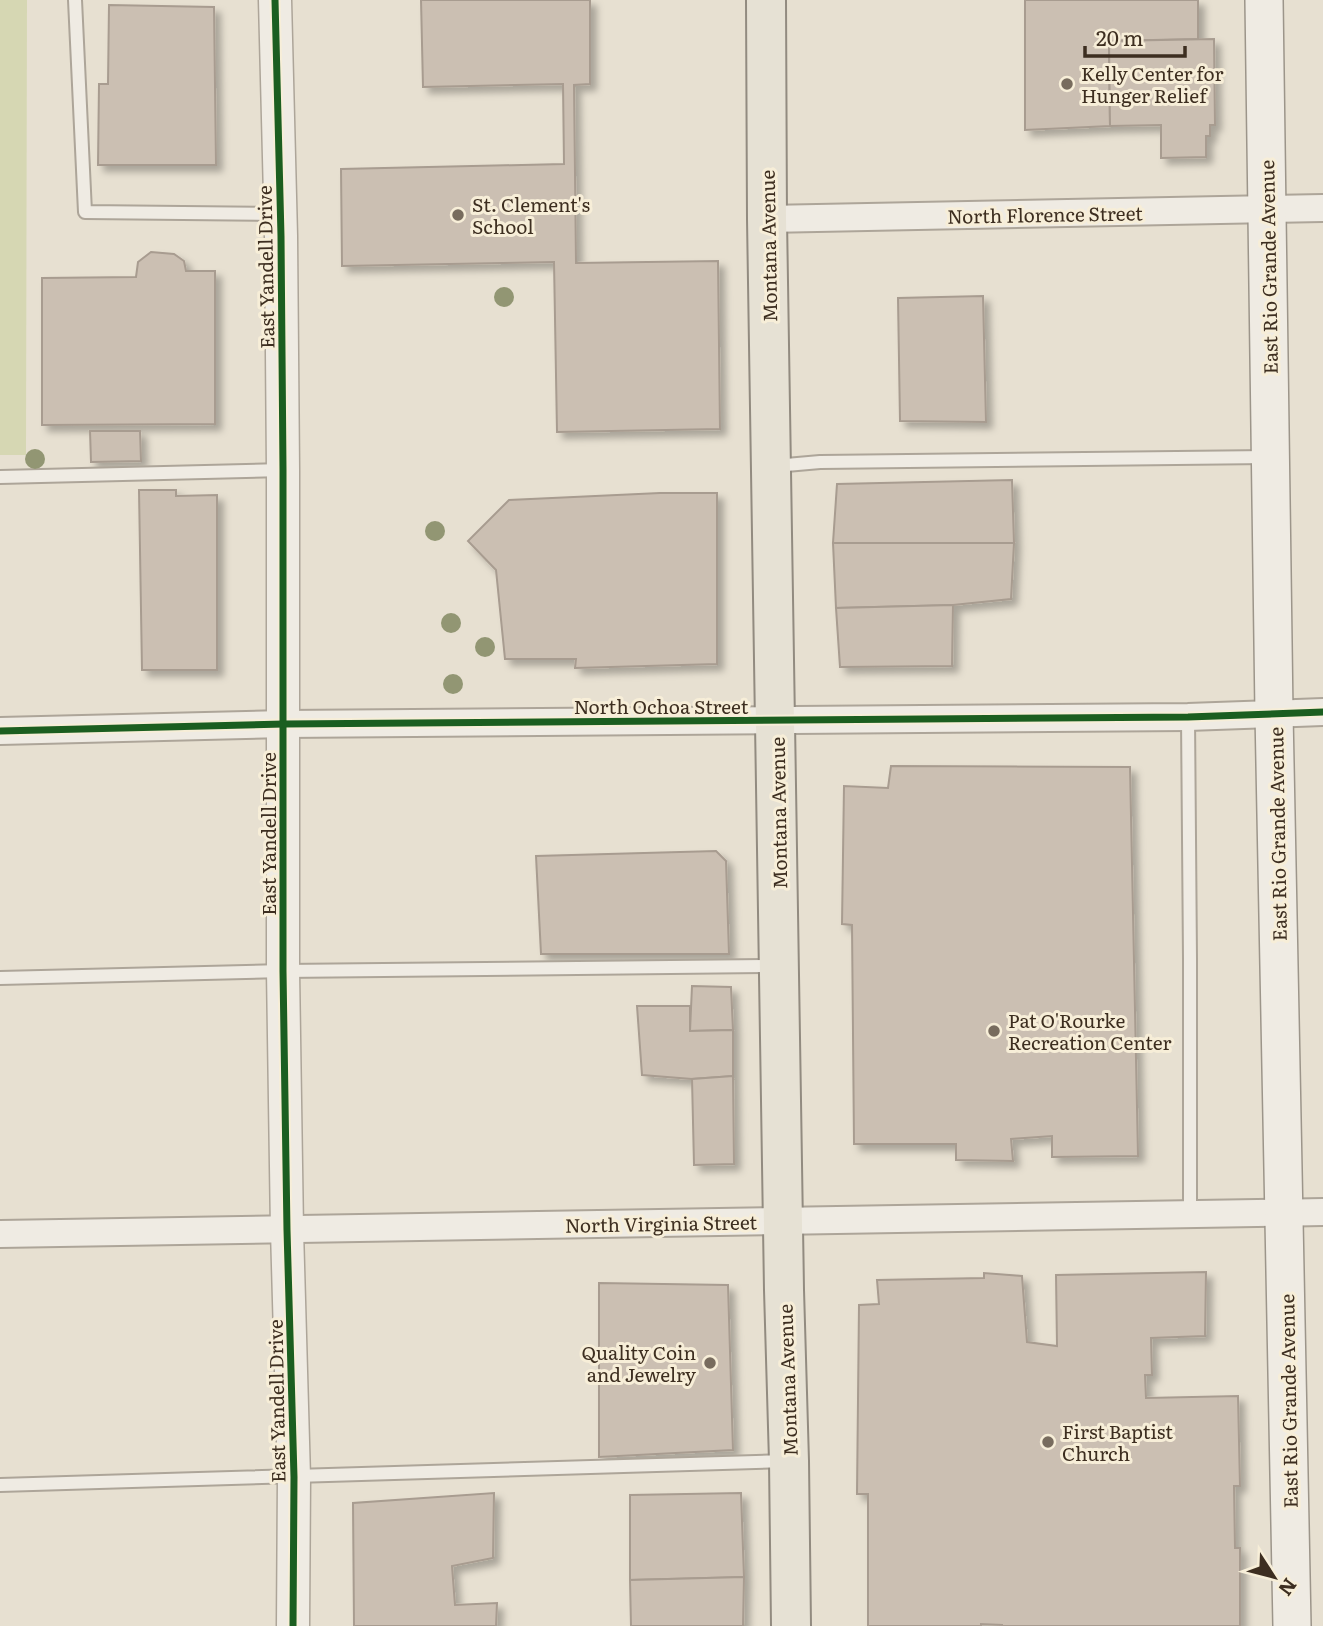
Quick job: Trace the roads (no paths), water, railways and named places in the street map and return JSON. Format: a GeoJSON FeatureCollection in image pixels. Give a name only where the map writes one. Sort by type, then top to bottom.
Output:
{"type":"FeatureCollection","features":[{"type":"Feature","properties":{"kind":"main road","name":"Montana Avenue"},"geometry":{"type":"LineString","coordinates":[[766,0],[767,219],[791,1626]]}},
{"type":"Feature","properties":{"kind":"main road","name":"East Rio Grande Avenue"},"geometry":{"type":"LineString","coordinates":[[1264,0],[1274,713],[1292,1626]]}},
{"type":"Feature","properties":{"kind":"street","name":"East Yandell Drive"},"geometry":{"type":"LineString","coordinates":[[275,0],[283,470],[284,971],[287,1230],[294,1477],[293,1626]]}},
{"type":"Feature","properties":{"kind":"street","name":"North Florence Street"},"geometry":{"type":"LineString","coordinates":[[767,219],[1323,208]]}},
{"type":"Feature","properties":{"kind":"street","name":"North Ochoa Street"},"geometry":{"type":"LineString","coordinates":[[0,731],[284,724],[1188,717],[1323,712]]}},
{"type":"Feature","properties":{"kind":"street","name":"North Virginia Street"},"geometry":{"type":"LineString","coordinates":[[0,1234],[1323,1212]]}},
{"type":"Feature","properties":{"kind":"lane"},"geometry":{"type":"LineString","coordinates":[[75,0],[85,212],[280,214]]}},
{"type":"Feature","properties":{"kind":"lane"},"geometry":{"type":"LineString","coordinates":[[772,466],[820,462],[1271,457]]}},
{"type":"Feature","properties":{"kind":"lane"},"geometry":{"type":"LineString","coordinates":[[0,477],[283,470]]}},
{"type":"Feature","properties":{"kind":"lane"},"geometry":{"type":"LineString","coordinates":[[1188,717],[1190,1214]]}},
{"type":"Feature","properties":{"kind":"lane"},"geometry":{"type":"LineString","coordinates":[[0,978],[284,971],[780,966]]}},
{"type":"Feature","properties":{"kind":"lane"},"geometry":{"type":"LineString","coordinates":[[0,1485],[789,1461]]}},
{"type":"Feature","properties":{"kind":"place","name":"Kelly Center for Hunger Relief"},"geometry":{"type":"Point","coordinates":[1067,84]}},
{"type":"Feature","properties":{"kind":"place","name":"St. Clement's School"},"geometry":{"type":"Point","coordinates":[458,215]}},
{"type":"Feature","properties":{"kind":"place","name":"Pat O'Rourke Recreation Center"},"geometry":{"type":"Point","coordinates":[994,1031]}},
{"type":"Feature","properties":{"kind":"place","name":"Quality Coin and Jewelry"},"geometry":{"type":"Point","coordinates":[710,1363]}},
{"type":"Feature","properties":{"kind":"place","name":"First Baptist Church"},"geometry":{"type":"Point","coordinates":[1048,1442]}}]}
